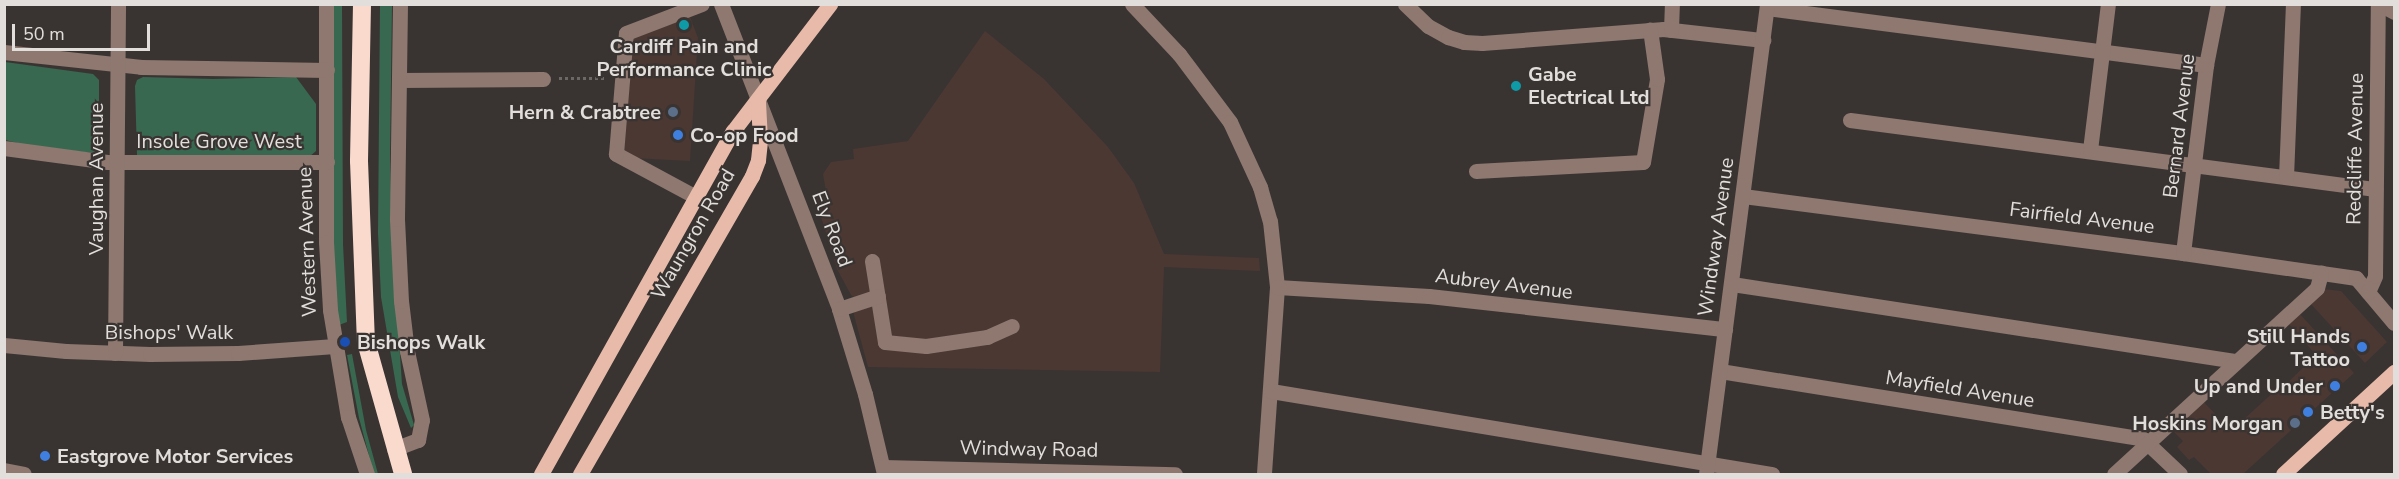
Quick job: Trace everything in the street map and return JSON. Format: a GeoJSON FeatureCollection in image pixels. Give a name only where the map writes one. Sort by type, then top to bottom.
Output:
{"type":"FeatureCollection","features":[{"type":"Feature","properties":{"kind":"highway"},"geometry":{"type":"LineString","coordinates":[[362,4],[359,161],[366,342],[394,449],[403,474]]}},
{"type":"Feature","properties":{"kind":"main road"},"geometry":{"type":"LineString","coordinates":[[758,101],[830,4]]}},
{"type":"Feature","properties":{"kind":"main road","name":"Waungron Road"},"geometry":{"type":"LineString","coordinates":[[541,474],[740,120],[758,101]]}},
{"type":"Feature","properties":{"kind":"main road","name":"Waungron Road"},"geometry":{"type":"LineString","coordinates":[[580,474],[752,176],[758,159],[760,140],[758,101]]}},
{"type":"Feature","properties":{"kind":"main road"},"geometry":{"type":"LineString","coordinates":[[2283,474],[2394,372]]}},
{"type":"Feature","properties":{"kind":"street","name":"Vaughan Avenue"},"geometry":{"type":"LineString","coordinates":[[115,353],[118,4]]}},
{"type":"Feature","properties":{"kind":"street","name":"Western Avenue"},"geometry":{"type":"LineString","coordinates":[[326,4],[327,273],[334,346],[348,417],[366,474]]}},
{"type":"Feature","properties":{"kind":"street"},"geometry":{"type":"LineString","coordinates":[[394,449],[418,440],[422,420],[407,351],[400,301],[397,219],[400,4]]}},
{"type":"Feature","properties":{"kind":"street"},"geometry":{"type":"LineString","coordinates":[[696,197],[616,154],[627,33],[702,4]]}},
{"type":"Feature","properties":{"kind":"street","name":"Ely Road"},"geometry":{"type":"LineString","coordinates":[[721,4],[839,309],[865,394],[883,471]]}},
{"type":"Feature","properties":{"kind":"street"},"geometry":{"type":"LineString","coordinates":[[1132,4],[1179,54],[1212,94],[1245,150],[1270,221],[1277,262],[1277,287],[1264,474]]}},
{"type":"Feature","properties":{"kind":"street"},"geometry":{"type":"LineString","coordinates":[[1405,4],[1428,26],[1448,37],[1464,42],[1482,43],[1650,29],[1763,40]]}},
{"type":"Feature","properties":{"kind":"street"},"geometry":{"type":"LineString","coordinates":[[1671,30],[1672,4]]}},
{"type":"Feature","properties":{"kind":"street"},"geometry":{"type":"LineString","coordinates":[[2090,150],[2108,4]]}},
{"type":"Feature","properties":{"kind":"street","name":"Bernard Avenue"},"geometry":{"type":"LineString","coordinates":[[2183,253],[2206,65],[2218,4]]}},
{"type":"Feature","properties":{"kind":"street"},"geometry":{"type":"LineString","coordinates":[[2286,177],[2293,4]]}},
{"type":"Feature","properties":{"kind":"street"},"geometry":{"type":"LineString","coordinates":[[2379,4],[2394,12]]}},
{"type":"Feature","properties":{"kind":"street","name":"Redcliffe Avenue"},"geometry":{"type":"LineString","coordinates":[[2368,292],[2375,276],[2379,4]]}},
{"type":"Feature","properties":{"kind":"street"},"geometry":{"type":"LineString","coordinates":[[1767,6],[2206,65]]}},
{"type":"Feature","properties":{"kind":"street","name":"Windway Avenue"},"geometry":{"type":"LineString","coordinates":[[1706,470],[1767,6]]}},
{"type":"Feature","properties":{"kind":"street"},"geometry":{"type":"LineString","coordinates":[[1476,171],[1643,162],[1657,79],[1650,29]]}},
{"type":"Feature","properties":{"kind":"street"},"geometry":{"type":"LineString","coordinates":[[4,52],[118,65],[221,70],[327,70]]}},
{"type":"Feature","properties":{"kind":"street"},"geometry":{"type":"LineString","coordinates":[[399,80],[543,79]]}},
{"type":"Feature","properties":{"kind":"street"},"geometry":{"type":"LineString","coordinates":[[1850,120],[2375,189]]}},
{"type":"Feature","properties":{"kind":"street","name":"Insole Grove West"},"geometry":{"type":"LineString","coordinates":[[4,148],[55,157],[117,162],[327,162]]}},
{"type":"Feature","properties":{"kind":"street","name":"Fairfield Avenue"},"geometry":{"type":"LineString","coordinates":[[1743,196],[2183,253],[2356,278],[2394,323]]}},
{"type":"Feature","properties":{"kind":"street"},"geometry":{"type":"LineString","coordinates":[[872,261],[885,342],[926,346],[987,337],[1012,326]]}},
{"type":"Feature","properties":{"kind":"street"},"geometry":{"type":"LineString","coordinates":[[2114,474],[2317,288],[2321,273]]}},
{"type":"Feature","properties":{"kind":"street"},"geometry":{"type":"LineString","coordinates":[[1732,284],[2236,362]]}},
{"type":"Feature","properties":{"kind":"street","name":"Aubrey Avenue"},"geometry":{"type":"LineString","coordinates":[[1277,287],[1429,296],[1725,330]]}},
{"type":"Feature","properties":{"kind":"street"},"geometry":{"type":"LineString","coordinates":[[839,309],[878,296]]}},
{"type":"Feature","properties":{"kind":"street","name":"Bishops' Walk"},"geometry":{"type":"LineString","coordinates":[[4,345],[115,353],[238,353],[334,346]]}},
{"type":"Feature","properties":{"kind":"street","name":"Mayfield Avenue"},"geometry":{"type":"LineString","coordinates":[[1720,372],[2149,442]]}},
{"type":"Feature","properties":{"kind":"street"},"geometry":{"type":"LineString","coordinates":[[1271,391],[1706,470],[1772,474]]}},
{"type":"Feature","properties":{"kind":"street"},"geometry":{"type":"LineString","coordinates":[[2149,442],[2180,474]]}},
{"type":"Feature","properties":{"kind":"street"},"geometry":{"type":"LineString","coordinates":[[4,470],[24,474]]}},
{"type":"Feature","properties":{"kind":"street","name":"Windway Road"},"geometry":{"type":"LineString","coordinates":[[883,471],[1174,474]]}},
{"type":"Feature","properties":{"kind":"path"},"geometry":{"type":"LineString","coordinates":[[543,79],[623,78]]}},
{"type":"Feature","properties":{"kind":"shaded area"},"geometry":{"type":"Polygon","coordinates":[[[689,14],[698,38],[690,161],[632,158],[624,154],[633,36],[689,14]]]}},
{"type":"Feature","properties":{"kind":"shaded area"},"geometry":{"type":"Polygon","coordinates":[[[985,31],[1044,79],[1108,147],[1134,183],[1164,254],[1259,258],[1260,271],[1164,267],[1160,372],[868,367],[854,315],[855,298],[851,295],[837,269],[814,194],[826,191],[823,174],[831,162],[854,159],[853,149],[908,141],[985,31]]]}},
{"type":"Feature","properties":{"kind":"shaded area"},"geometry":{"type":"Polygon","coordinates":[[[2323,289],[2341,291],[2387,342],[2365,363],[2309,302],[2323,289]]]}},
{"type":"Feature","properties":{"kind":"shaded area"},"geometry":{"type":"Polygon","coordinates":[[[2298,312],[2354,373],[2243,474],[2211,474],[2194,457],[2189,460],[2177,447],[2183,441],[2171,429],[2202,400],[2231,431],[2278,388],[2280,390],[2316,355],[2287,322],[2298,312]]]}},
{"type":"Feature","properties":{"kind":"green space"},"geometry":{"type":"Polygon","coordinates":[[[333,5],[342,5],[343,244],[347,322],[339,325],[333,283],[333,5]]]}},
{"type":"Feature","properties":{"kind":"green space"},"geometry":{"type":"Polygon","coordinates":[[[380,5],[392,5],[390,158],[393,253],[402,384],[414,425],[411,428],[398,397],[381,297],[378,233],[380,5]]]}},
{"type":"Feature","properties":{"kind":"green space"},"geometry":{"type":"Polygon","coordinates":[[[5,62],[93,74],[99,80],[99,146],[95,153],[38,148],[5,140],[5,62]]]}},
{"type":"Feature","properties":{"kind":"green space"},"geometry":{"type":"Polygon","coordinates":[[[143,77],[213,79],[296,77],[316,104],[316,151],[309,157],[137,155],[135,86],[137,80],[143,77]]]}},
{"type":"Feature","properties":{"kind":"green space"},"geometry":{"type":"Polygon","coordinates":[[[352,354],[366,430],[378,474],[374,474],[359,418],[347,355],[352,354]]]}},
{"type":"Feature","properties":{"kind":"place","name":"Cardiff Pain and Performance Clinic"},"geometry":{"type":"Point","coordinates":[684,25]}},
{"type":"Feature","properties":{"kind":"place","name":"Gabe Electrical Ltd"},"geometry":{"type":"Point","coordinates":[1516,86]}},
{"type":"Feature","properties":{"kind":"place","name":"Hern & Crabtree"},"geometry":{"type":"Point","coordinates":[673,112]}},
{"type":"Feature","properties":{"kind":"place","name":"Co-op Food"},"geometry":{"type":"Point","coordinates":[678,135]}},
{"type":"Feature","properties":{"kind":"place","name":"Bishops Walk"},"geometry":{"type":"Point","coordinates":[345,342]}},
{"type":"Feature","properties":{"kind":"place","name":"Still Hands Tattoo"},"geometry":{"type":"Point","coordinates":[2362,347]}},
{"type":"Feature","properties":{"kind":"place","name":"Up and Under"},"geometry":{"type":"Point","coordinates":[2335,386]}},
{"type":"Feature","properties":{"kind":"place","name":"Betty's"},"geometry":{"type":"Point","coordinates":[2308,412]}},
{"type":"Feature","properties":{"kind":"place","name":"Hoskins Morgan"},"geometry":{"type":"Point","coordinates":[2295,423]}},
{"type":"Feature","properties":{"kind":"place","name":"Eastgrove Motor Services"},"geometry":{"type":"Point","coordinates":[45,456]}}]}
